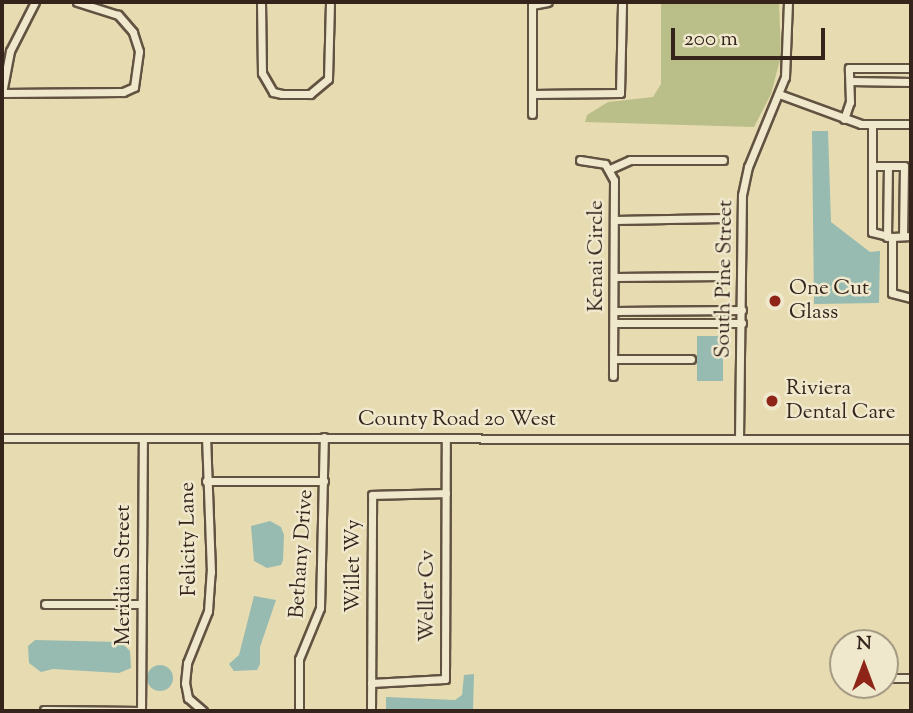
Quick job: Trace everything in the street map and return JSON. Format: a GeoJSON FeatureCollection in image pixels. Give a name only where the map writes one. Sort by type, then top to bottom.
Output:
{"type":"FeatureCollection","features":[{"type":"Feature","properties":{"kind":"street"},"geometry":{"type":"LineString","coordinates":[[35,2],[10,51],[2,93],[123,92],[134,87],[139,51],[133,32],[118,15],[77,2]]}},
{"type":"Feature","properties":{"kind":"street"},"geometry":{"type":"LineString","coordinates":[[261,2],[262,73],[266,89],[282,94],[310,94],[326,89],[330,73],[330,2]]}},
{"type":"Feature","properties":{"kind":"street"},"geometry":{"type":"LineString","coordinates":[[532,114],[532,3],[548,2]]}},
{"type":"Feature","properties":{"kind":"street"},"geometry":{"type":"LineString","coordinates":[[532,94],[620,93],[622,2]]}},
{"type":"Feature","properties":{"kind":"street","name":"South Pine Street"},"geometry":{"type":"LineString","coordinates":[[739,439],[743,323],[743,188],[786,69],[788,2]]}},
{"type":"Feature","properties":{"kind":"street"},"geometry":{"type":"LineString","coordinates":[[844,119],[850,102],[849,68],[911,68]]}},
{"type":"Feature","properties":{"kind":"street"},"geometry":{"type":"LineString","coordinates":[[850,81],[911,82]]}},
{"type":"Feature","properties":{"kind":"street"},"geometry":{"type":"LineString","coordinates":[[779,94],[844,119],[872,124],[911,124]]}},
{"type":"Feature","properties":{"kind":"street"},"geometry":{"type":"LineString","coordinates":[[872,124],[872,166],[872,232],[890,237],[907,236],[904,166],[872,166]]}},
{"type":"Feature","properties":{"kind":"street"},"geometry":{"type":"LineString","coordinates":[[580,160],[596,161],[610,169],[629,160],[723,160]]}},
{"type":"Feature","properties":{"kind":"street"},"geometry":{"type":"LineString","coordinates":[[888,166],[892,293],[911,298]]}},
{"type":"Feature","properties":{"kind":"street","name":"Kenai Circle"},"geometry":{"type":"LineString","coordinates":[[610,169],[615,220],[613,376]]}},
{"type":"Feature","properties":{"kind":"street"},"geometry":{"type":"LineString","coordinates":[[615,220],[723,218]]}},
{"type":"Feature","properties":{"kind":"street"},"geometry":{"type":"LineString","coordinates":[[615,277],[724,276]]}},
{"type":"Feature","properties":{"kind":"street"},"geometry":{"type":"LineString","coordinates":[[678,310],[678,323]]}},
{"type":"Feature","properties":{"kind":"street"},"geometry":{"type":"LineString","coordinates":[[615,311],[742,310]]}},
{"type":"Feature","properties":{"kind":"street"},"geometry":{"type":"LineString","coordinates":[[615,323],[743,323]]}},
{"type":"Feature","properties":{"kind":"street"},"geometry":{"type":"LineString","coordinates":[[615,359],[691,359]]}},
{"type":"Feature","properties":{"kind":"street","name":"Bethany Drive"},"geometry":{"type":"LineString","coordinates":[[299,711],[299,659],[320,608],[324,437]]}},
{"type":"Feature","properties":{"kind":"street","name":"Felicity Lane"},"geometry":{"type":"LineString","coordinates":[[203,711],[187,698],[186,683],[187,663],[208,611],[211,572],[206,438]]}},
{"type":"Feature","properties":{"kind":"street","name":"Weller Cv"},"geometry":{"type":"LineString","coordinates":[[371,683],[445,679],[446,438]]}},
{"type":"Feature","properties":{"kind":"street","name":"County Road 20 West"},"geometry":{"type":"LineString","coordinates":[[2,439],[911,439]]}},
{"type":"Feature","properties":{"kind":"street","name":"Meridian Street"},"geometry":{"type":"LineString","coordinates":[[141,711],[143,439]]}},
{"type":"Feature","properties":{"kind":"street"},"geometry":{"type":"LineString","coordinates":[[206,481],[324,481]]}},
{"type":"Feature","properties":{"kind":"street","name":"Willet Wy"},"geometry":{"type":"LineString","coordinates":[[372,711],[372,495],[446,493]]}},
{"type":"Feature","properties":{"kind":"street"},"geometry":{"type":"LineString","coordinates":[[45,604],[141,604]]}},
{"type":"Feature","properties":{"kind":"street"},"geometry":{"type":"LineString","coordinates":[[44,710],[141,711]]}},
{"type":"Feature","properties":{"kind":"green space"},"geometry":{"type":"Polygon","coordinates":[[[661,2],[779,2],[781,56],[771,94],[754,127],[585,122],[587,115],[608,102],[653,97],[661,84],[661,2]]]}},
{"type":"Feature","properties":{"kind":"water"},"geometry":{"type":"Polygon","coordinates":[[[812,131],[828,131],[831,222],[870,252],[880,251],[879,303],[814,304],[812,131]]]}},
{"type":"Feature","properties":{"kind":"water"},"geometry":{"type":"Polygon","coordinates":[[[697,336],[723,336],[723,381],[697,381],[697,336]]]}},
{"type":"Feature","properties":{"kind":"water"},"geometry":{"type":"Polygon","coordinates":[[[270,521],[281,527],[284,535],[283,560],[281,565],[267,568],[254,561],[251,526],[270,521]]]}},
{"type":"Feature","properties":{"kind":"water"},"geometry":{"type":"Polygon","coordinates":[[[254,596],[276,600],[260,647],[260,664],[257,670],[234,671],[229,664],[239,655],[254,596]]]}},
{"type":"Feature","properties":{"kind":"water"},"geometry":{"type":"Polygon","coordinates":[[[35,640],[121,642],[130,651],[131,668],[119,673],[53,669],[41,672],[29,663],[28,646],[35,640]]]}},
{"type":"Feature","properties":{"kind":"water"},"geometry":{"type":"Polygon","coordinates":[[[160,665],[169,669],[173,678],[169,687],[160,691],[151,687],[147,678],[151,669],[160,665]]]}},
{"type":"Feature","properties":{"kind":"water"},"geometry":{"type":"Polygon","coordinates":[[[474,674],[473,711],[386,711],[386,697],[455,700],[462,695],[464,675],[474,674]]]}},
{"type":"Feature","properties":{"kind":"place","name":"One Cut Glass"},"geometry":{"type":"Point","coordinates":[775,301]}},
{"type":"Feature","properties":{"kind":"place","name":"Riviera Dental Care"},"geometry":{"type":"Point","coordinates":[772,401]}}]}
